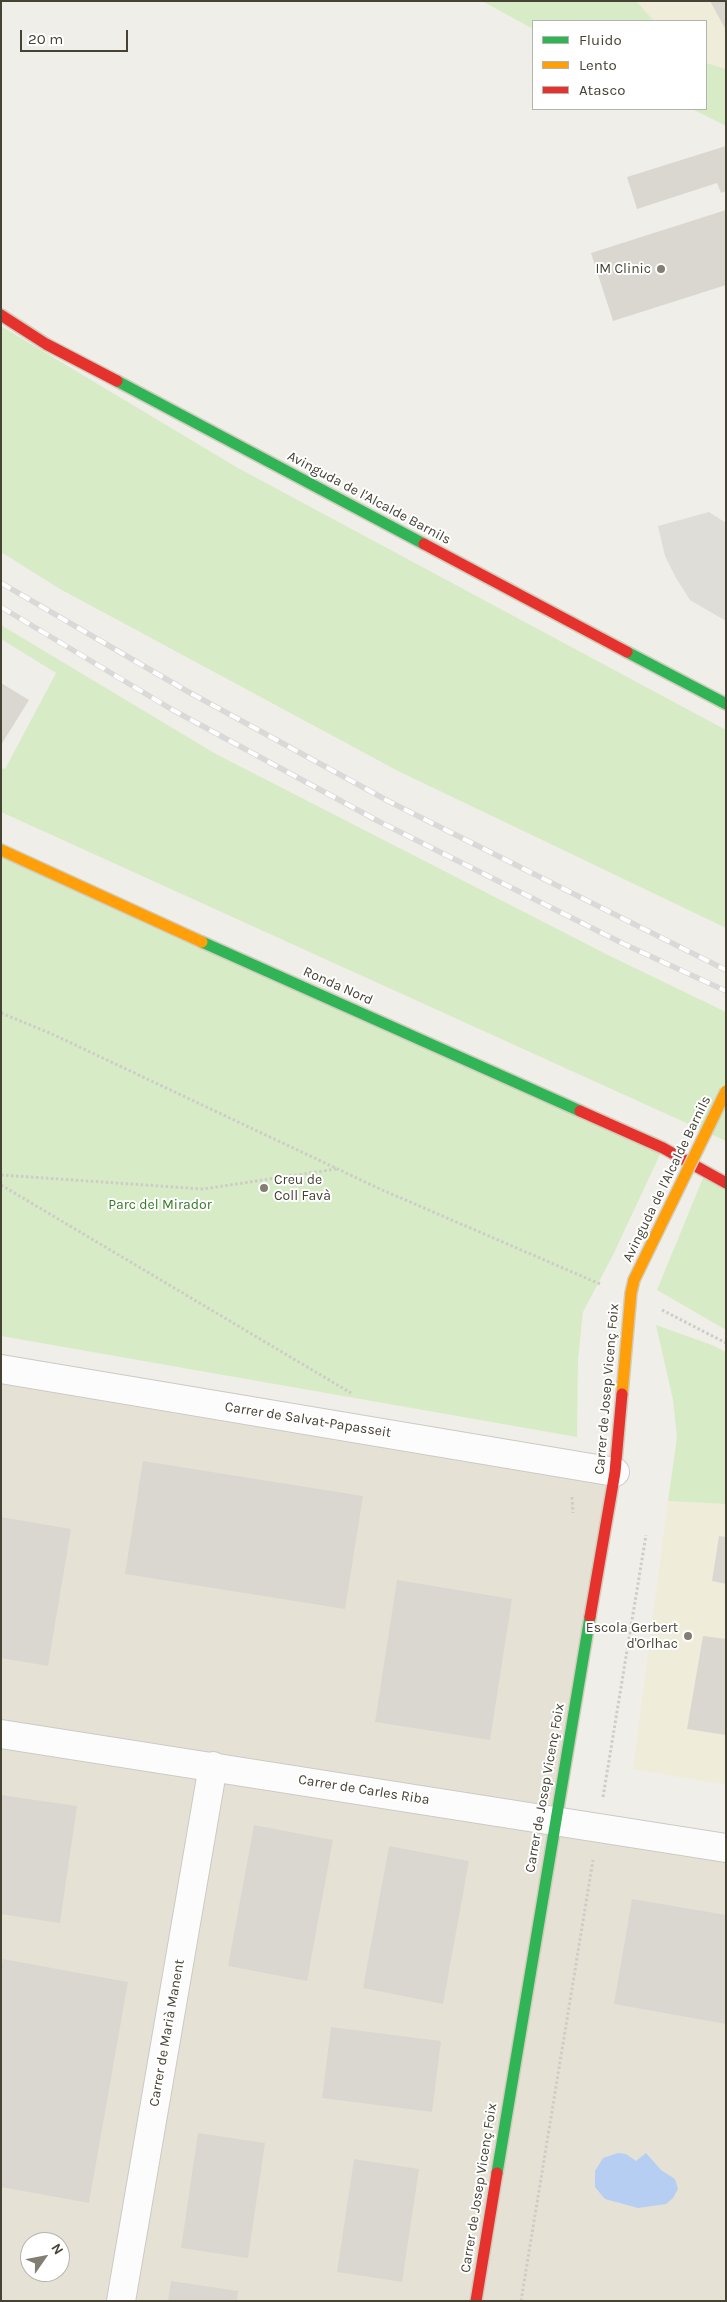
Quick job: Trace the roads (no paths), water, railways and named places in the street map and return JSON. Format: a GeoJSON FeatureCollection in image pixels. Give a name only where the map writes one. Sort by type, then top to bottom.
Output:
{"type":"FeatureCollection","features":[{"type":"Feature","properties":{"kind":"street","name":"Avinguda de l'Alcalde Barnils"},"geometry":{"type":"LineString","coordinates":[[1,315],[46,344],[726,704]]}},
{"type":"Feature","properties":{"kind":"street","name":"Ronda Nord"},"geometry":{"type":"LineString","coordinates":[[1,850],[152,920],[663,1148],[726,1182]]}},
{"type":"Feature","properties":{"kind":"street","name":"Avinguda de l'Alcalde Barnils"},"geometry":{"type":"LineString","coordinates":[[634,1280],[726,1091]]}},
{"type":"Feature","properties":{"kind":"street","name":"Ronda Nord"},"geometry":{"type":"LineString","coordinates":[[663,1148],[717,1165]]}},
{"type":"Feature","properties":{"kind":"street","name":"Carrer de Josep Vicenç Foix"},"geometry":{"type":"LineString","coordinates":[[476,2301],[615,1472],[630,1293],[634,1280]]}},
{"type":"Feature","properties":{"kind":"street","name":"Carrer de Salvat-Papasseit"},"geometry":{"type":"LineString","coordinates":[[1,1369],[615,1472]]}},
{"type":"Feature","properties":{"kind":"street","name":"Carrer de Carles Riba"},"geometry":{"type":"LineString","coordinates":[[1,1734],[726,1848]]}},
{"type":"Feature","properties":{"kind":"street","name":"Carrer de Marià Manent"},"geometry":{"type":"LineString","coordinates":[[121,2301],[213,1766]]}},
{"type":"Feature","properties":{"kind":"water"},"geometry":{"type":"Polygon","coordinates":[[[618,2153],[626,2154],[636,2161],[646,2153],[661,2170],[675,2179],[678,2189],[673,2198],[666,2204],[638,2208],[605,2199],[595,2187],[595,2171],[603,2158],[618,2153]]]}},
{"type":"Feature","properties":{"kind":"railway"},"geometry":{"type":"LineString","coordinates":[[1,583],[185,690],[390,802],[726,970]]}},
{"type":"Feature","properties":{"kind":"railway"},"geometry":{"type":"LineString","coordinates":[[1,607],[171,709],[378,821],[624,944],[726,991]]}},
{"type":"Feature","properties":{"kind":"place","name":"IM Clinic"},"geometry":{"type":"Point","coordinates":[661,269]}},
{"type":"Feature","properties":{"kind":"place","name":"Creu de Coll Favà"},"geometry":{"type":"Point","coordinates":[264,1188]}},
{"type":"Feature","properties":{"kind":"place","name":"Escola Gerbert d'Orlhac"},"geometry":{"type":"Point","coordinates":[688,1636]}},
{"type":"Feature","properties":{"kind":"park label","name":"Parc del Mirador"},"geometry":{"type":"Point","coordinates":[160,1205]}}]}
